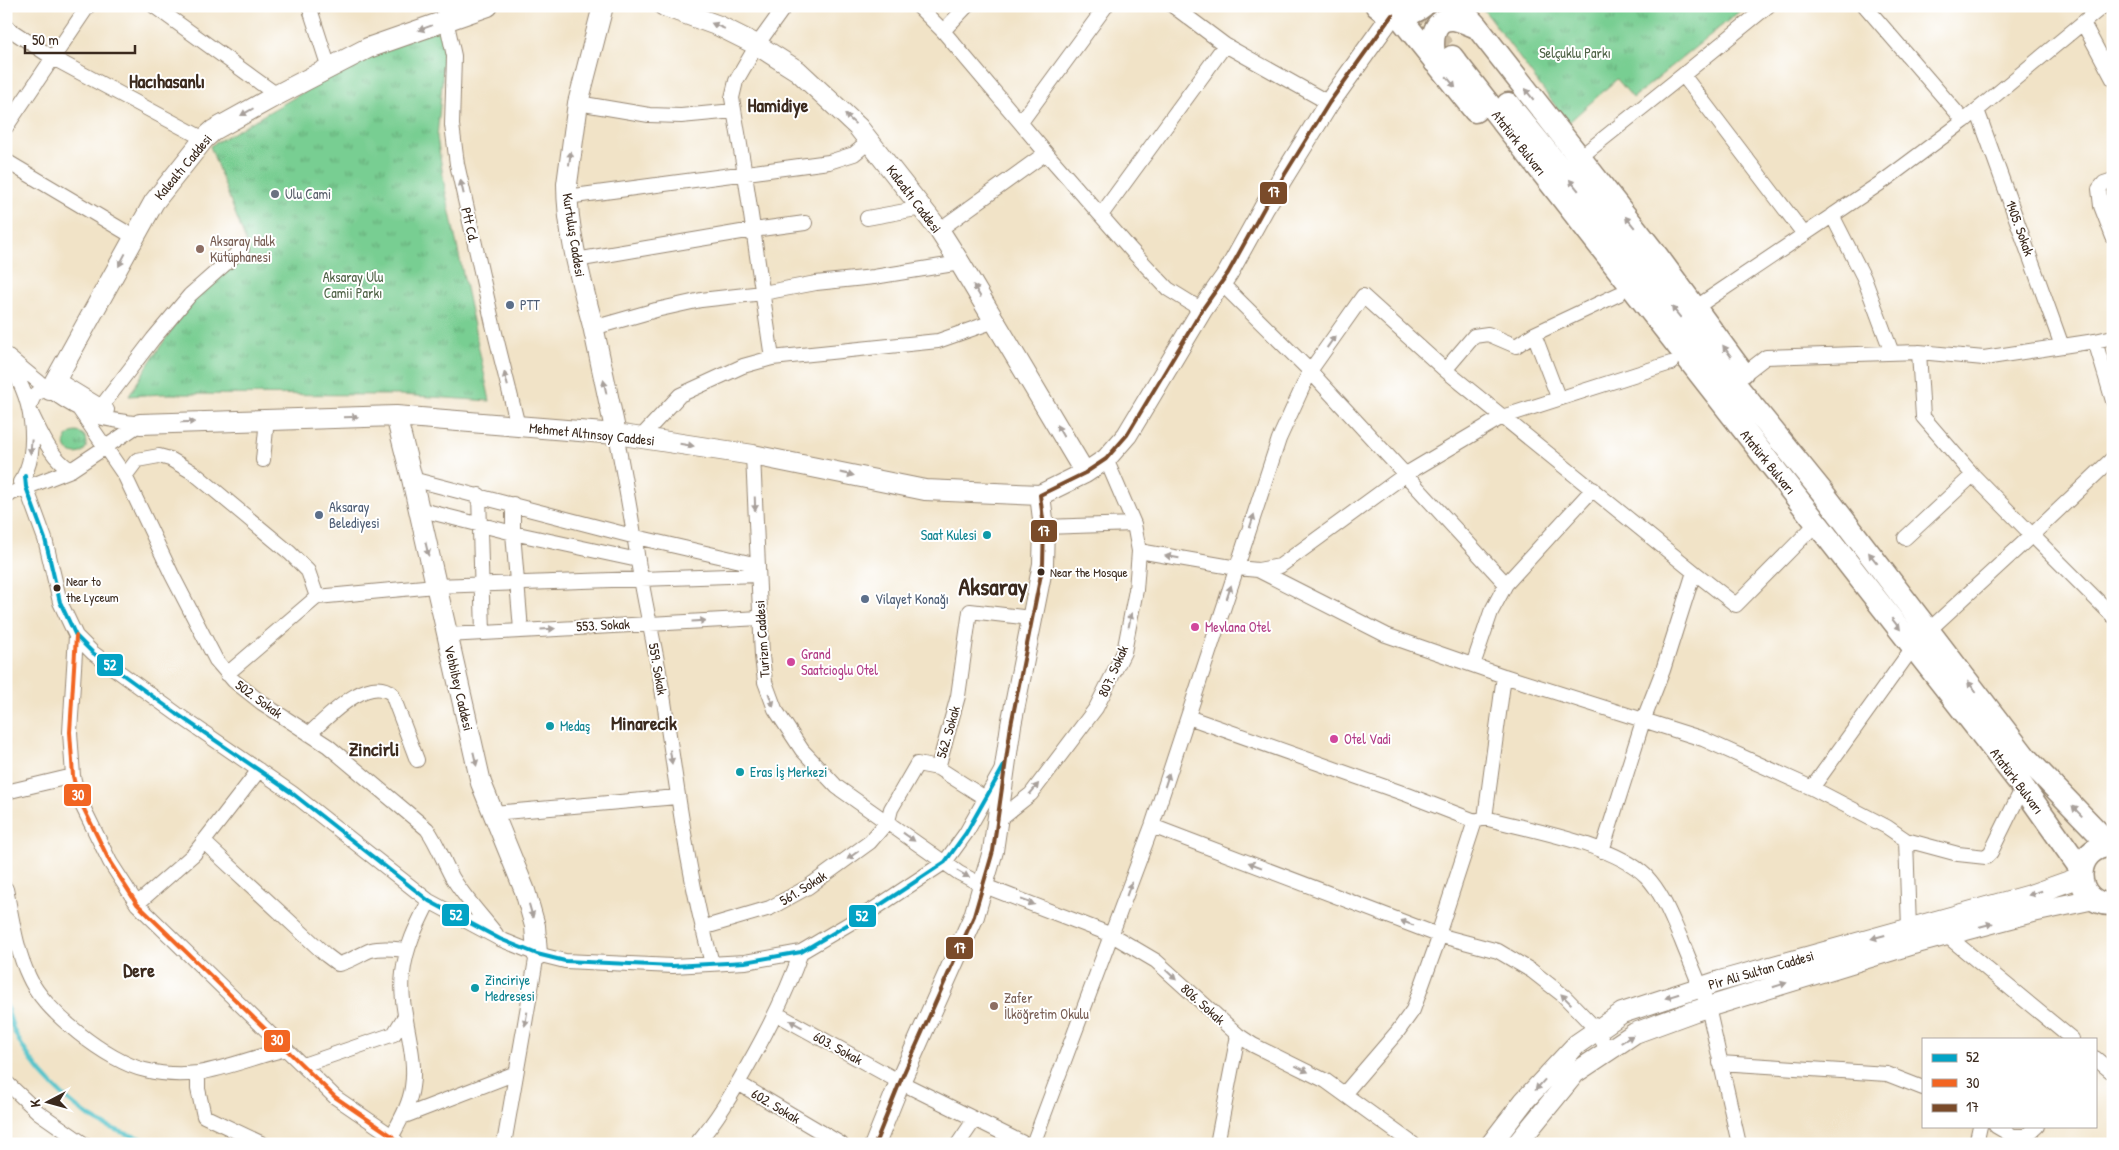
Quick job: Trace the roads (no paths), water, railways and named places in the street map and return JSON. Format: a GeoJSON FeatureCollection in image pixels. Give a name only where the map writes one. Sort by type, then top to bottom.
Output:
{"type":"FeatureCollection","features":[{"type":"Feature","properties":{"kind":"main road"},"geometry":{"type":"LineString","coordinates":[[1390,12],[1409,15],[1422,6]]}},
{"type":"Feature","properties":{"kind":"main road"},"geometry":{"type":"LineString","coordinates":[[1458,6],[1477,27],[1696,308],[1774,415],[1823,493]]}},
{"type":"Feature","properties":{"kind":"main road"},"geometry":{"type":"LineString","coordinates":[[1390,12],[1450,56]]}},
{"type":"Feature","properties":{"kind":"main road"},"geometry":{"type":"LineString","coordinates":[[1477,27],[1455,19],[1447,20],[1440,25],[1432,38],[1450,56],[1519,163],[1724,431],[1810,515]]}},
{"type":"Feature","properties":{"kind":"main road","name":"Atatürk Bulvarı"},"geometry":{"type":"LineString","coordinates":[[1450,56],[1823,493],[2026,758],[2112,846]]}},
{"type":"Feature","properties":{"kind":"main road","name":"Atatürk Bulvarı"},"geometry":{"type":"LineString","coordinates":[[1450,56],[2023,787],[2081,873],[2085,890],[2107,904]]}},
{"type":"Feature","properties":{"kind":"main road"},"geometry":{"type":"LineString","coordinates":[[2081,873],[2086,859],[2094,850],[2112,846]]}},
{"type":"Feature","properties":{"kind":"street"},"geometry":{"type":"LineString","coordinates":[[6,127],[88,6]]}},
{"type":"Feature","properties":{"kind":"street"},"geometry":{"type":"LineString","coordinates":[[309,6],[329,68]]}},
{"type":"Feature","properties":{"kind":"street","name":"Kalealtı Caddesi"},"geometry":{"type":"LineString","coordinates":[[53,385],[154,202],[204,139],[214,130],[368,48],[445,13],[488,6]]}},
{"type":"Feature","properties":{"kind":"street","name":"Kurtuluş Caddesi"},"geometry":{"type":"LineString","coordinates":[[603,6],[578,103],[567,197],[576,260],[616,434]]}},
{"type":"Feature","properties":{"kind":"street","name":"Kalealtı Caddesi"},"geometry":{"type":"LineString","coordinates":[[664,6],[720,26],[757,45],[798,71],[858,127],[938,230],[995,321],[1085,473]]}},
{"type":"Feature","properties":{"kind":"street"},"geometry":{"type":"LineString","coordinates":[[772,358],[754,230],[732,98],[733,90],[757,45],[785,6]]}},
{"type":"Feature","properties":{"kind":"street"},"geometry":{"type":"LineString","coordinates":[[918,6],[944,31],[1046,153],[1168,289],[1202,310]]}},
{"type":"Feature","properties":{"kind":"street"},"geometry":{"type":"LineString","coordinates":[[944,31],[967,6]]}},
{"type":"Feature","properties":{"kind":"street"},"geometry":{"type":"LineString","coordinates":[[1021,122],[1106,6]]}},
{"type":"Feature","properties":{"kind":"street"},"geometry":{"type":"LineString","coordinates":[[1173,6],[1225,45],[1329,104]]}},
{"type":"Feature","properties":{"kind":"street"},"geometry":{"type":"LineString","coordinates":[[1579,158],[1768,6]]}},
{"type":"Feature","properties":{"kind":"street"},"geometry":{"type":"LineString","coordinates":[[1865,6],[1964,121]]}},
{"type":"Feature","properties":{"kind":"street"},"geometry":{"type":"LineString","coordinates":[[159,8],[277,95]]}},
{"type":"Feature","properties":{"kind":"street"},"geometry":{"type":"LineString","coordinates":[[875,1144],[900,1082],[974,916],[993,851],[1005,764],[1031,618],[1043,564],[1044,527],[1040,495],[1085,473],[1106,459],[1127,434],[1202,310],[1221,283],[1264,208],[1329,104],[1390,12]]}},
{"type":"Feature","properties":{"kind":"street","name":"Ptt Cd."},"geometry":{"type":"LineString","coordinates":[[445,13],[454,56],[452,125],[456,164],[518,426]]}},
{"type":"Feature","properties":{"kind":"street"},"geometry":{"type":"LineString","coordinates":[[1696,308],[1885,180],[1964,121],[2091,13],[2113,79]]}},
{"type":"Feature","properties":{"kind":"street"},"geometry":{"type":"LineString","coordinates":[[6,27],[53,58],[204,139]]}},
{"type":"Feature","properties":{"kind":"street"},"geometry":{"type":"LineString","coordinates":[[1101,215],[1225,45]]}},
{"type":"Feature","properties":{"kind":"street"},"geometry":{"type":"LineString","coordinates":[[1683,75],[1804,234]]}},
{"type":"Feature","properties":{"kind":"street"},"geometry":{"type":"LineString","coordinates":[[578,103],[649,115],[681,116],[734,111]]}},
{"type":"Feature","properties":{"kind":"street","name":"1405. Sokak"},"geometry":{"type":"LineString","coordinates":[[1977,110],[2062,346]]}},
{"type":"Feature","properties":{"kind":"street"},"geometry":{"type":"LineString","coordinates":[[567,197],[829,162],[854,154],[870,141]]}},
{"type":"Feature","properties":{"kind":"street"},"geometry":{"type":"LineString","coordinates":[[938,230],[1046,153]]}},
{"type":"Feature","properties":{"kind":"street"},"geometry":{"type":"LineString","coordinates":[[6,161],[134,237]]}},
{"type":"Feature","properties":{"kind":"street"},"geometry":{"type":"LineString","coordinates":[[2113,180],[2104,184],[2099,189],[2101,206],[2113,237]]}},
{"type":"Feature","properties":{"kind":"street"},"geometry":{"type":"LineString","coordinates":[[867,218],[922,208]]}},
{"type":"Feature","properties":{"kind":"street"},"geometry":{"type":"LineString","coordinates":[[1832,215],[1864,278],[1892,353]]}},
{"type":"Feature","properties":{"kind":"street"},"geometry":{"type":"LineString","coordinates":[[576,260],[805,223]]}},
{"type":"Feature","properties":{"kind":"street"},"geometry":{"type":"LineString","coordinates":[[97,412],[152,338],[190,295],[242,250]]}},
{"type":"Feature","properties":{"kind":"street"},"geometry":{"type":"LineString","coordinates":[[593,328],[656,310],[702,300],[960,264]]}},
{"type":"Feature","properties":{"kind":"street"},"geometry":{"type":"LineString","coordinates":[[1221,283],[1310,372],[1506,584]]}},
{"type":"Feature","properties":{"kind":"street"},"geometry":{"type":"LineString","coordinates":[[1445,370],[1474,336],[1488,334],[1516,346],[1534,334],[1619,294]]}},
{"type":"Feature","properties":{"kind":"street"},"geometry":{"type":"LineString","coordinates":[[1033,1144],[1152,826],[1278,439],[1310,372],[1363,296],[1445,370],[1736,605],[1810,515]]}},
{"type":"Feature","properties":{"kind":"street"},"geometry":{"type":"LineString","coordinates":[[640,438],[680,395],[743,366],[772,358],[938,342],[995,321]]}},
{"type":"Feature","properties":{"kind":"street"},"geometry":{"type":"LineString","coordinates":[[1534,334],[1558,398]]}},
{"type":"Feature","properties":{"kind":"street"},"geometry":{"type":"LineString","coordinates":[[1744,374],[1766,357],[1919,352],[1984,358],[2113,337]]}},
{"type":"Feature","properties":{"kind":"street"},"geometry":{"type":"LineString","coordinates":[[2095,341],[2113,401]]}},
{"type":"Feature","properties":{"kind":"street"},"geometry":{"type":"LineString","coordinates":[[1919,352],[1922,417],[1973,475],[2113,616]]}},
{"type":"Feature","properties":{"kind":"street"},"geometry":{"type":"LineString","coordinates":[[8,362],[53,385],[97,412]]}},
{"type":"Feature","properties":{"kind":"street"},"geometry":{"type":"LineString","coordinates":[[6,506],[26,481],[32,442],[29,410],[23,386],[8,362]]}},
{"type":"Feature","properties":{"kind":"street"},"geometry":{"type":"LineString","coordinates":[[1138,552],[1237,568],[1258,570],[1280,566],[1406,474],[1502,417],[1671,362]]}},
{"type":"Feature","properties":{"kind":"street"},"geometry":{"type":"LineString","coordinates":[[53,385],[80,409],[140,424]]}},
{"type":"Feature","properties":{"kind":"street"},"geometry":{"type":"LineString","coordinates":[[53,385],[33,396],[29,410],[50,449],[62,465],[71,470]]}},
{"type":"Feature","properties":{"kind":"street","name":"502. Sokak"},"geometry":{"type":"LineString","coordinates":[[80,409],[125,476],[203,637],[216,660],[227,674],[262,704],[328,746],[427,829],[438,844],[442,858],[454,880],[500,939]]}},
{"type":"Feature","properties":{"kind":"street","name":"Mehmet Altınsoy Caddesi"},"geometry":{"type":"LineString","coordinates":[[140,424],[396,416],[616,434],[753,455],[924,490],[1040,495]]}},
{"type":"Feature","properties":{"kind":"street","name":"Vehbibey Caddesi"},"geometry":{"type":"LineString","coordinates":[[396,416],[481,783],[525,891],[535,926],[538,954]]}},
{"type":"Feature","properties":{"kind":"street"},"geometry":{"type":"LineString","coordinates":[[263,460],[267,419]]}},
{"type":"Feature","properties":{"kind":"street"},"geometry":{"type":"LineString","coordinates":[[9,495],[26,481],[71,470],[140,424]]}},
{"type":"Feature","properties":{"kind":"street","name":"559. Sokak"},"geometry":{"type":"LineString","coordinates":[[616,434],[636,537],[638,560],[650,623],[677,796],[702,928],[712,963]]}},
{"type":"Feature","properties":{"kind":"street","name":"Turizm Caddesi"},"geometry":{"type":"LineString","coordinates":[[753,455],[760,618],[765,682],[775,709],[802,750],[837,787],[945,862],[982,885]]}},
{"type":"Feature","properties":{"kind":"street"},"geometry":{"type":"LineString","coordinates":[[125,476],[137,460],[159,456],[194,473],[290,553],[308,571],[317,597]]}},
{"type":"Feature","properties":{"kind":"street","name":"807. Sokak"},"geometry":{"type":"LineString","coordinates":[[997,821],[1031,794],[1096,708],[1124,652],[1136,590],[1138,552],[1134,524],[1106,459]]}},
{"type":"Feature","properties":{"kind":"street"},"geometry":{"type":"LineString","coordinates":[[1929,630],[2112,459]]}},
{"type":"Feature","properties":{"kind":"street"},"geometry":{"type":"LineString","coordinates":[[1905,538],[1973,475]]}},
{"type":"Feature","properties":{"kind":"street"},"geometry":{"type":"LineString","coordinates":[[412,479],[479,495],[758,570]]}},
{"type":"Feature","properties":{"kind":"street"},"geometry":{"type":"LineString","coordinates":[[26,481],[45,539],[60,602],[76,636],[93,653],[292,793],[430,901],[500,939],[538,954],[565,961],[673,966],[745,962],[800,952],[874,909],[945,862],[966,833],[1005,764]]}},
{"type":"Feature","properties":{"kind":"street"},"geometry":{"type":"LineString","coordinates":[[1473,665],[1491,612],[1506,584],[1593,489]]}},
{"type":"Feature","properties":{"kind":"street"},"geometry":{"type":"LineString","coordinates":[[479,495],[480,585],[483,632]]}},
{"type":"Feature","properties":{"kind":"street"},"geometry":{"type":"LineString","coordinates":[[513,504],[513,533],[521,630]]}},
{"type":"Feature","properties":{"kind":"street"},"geometry":{"type":"LineString","coordinates":[[418,509],[513,533],[638,560]]}},
{"type":"Feature","properties":{"kind":"street"},"geometry":{"type":"LineString","coordinates":[[1044,527],[1134,524]]}},
{"type":"Feature","properties":{"kind":"street"},"geometry":{"type":"LineString","coordinates":[[227,674],[317,597],[436,586],[641,578],[758,570]]}},
{"type":"Feature","properties":{"kind":"street"},"geometry":{"type":"LineString","coordinates":[[1258,570],[1386,635],[1504,676],[1703,739],[1812,788],[1887,827],[1906,840],[1958,854],[1986,857],[1991,852],[2023,787]]}},
{"type":"Feature","properties":{"kind":"street"},"geometry":{"type":"LineString","coordinates":[[1602,852],[1643,721],[1663,670],[1694,572]]}},
{"type":"Feature","properties":{"kind":"street","name":"562. Sokak"},"geometry":{"type":"LineString","coordinates":[[888,821],[891,809],[917,764],[938,768],[958,696],[970,611],[1031,618]]}},
{"type":"Feature","properties":{"kind":"street","name":"553. Sokak"},"geometry":{"type":"LineString","coordinates":[[447,635],[760,618]]}},
{"type":"Feature","properties":{"kind":"street"},"geometry":{"type":"LineString","coordinates":[[76,636],[70,732],[73,776],[78,797],[89,823],[110,862],[137,904],[335,1097],[395,1140],[412,1088],[414,1069],[405,1016],[403,975],[407,950],[430,901]]}},
{"type":"Feature","properties":{"kind":"street"},"geometry":{"type":"LineString","coordinates":[[1812,788],[1914,646]]}},
{"type":"Feature","properties":{"kind":"street"},"geometry":{"type":"LineString","coordinates":[[1344,1094],[1398,1031],[1413,1010],[1480,820],[1504,676]]}},
{"type":"Feature","properties":{"kind":"street"},"geometry":{"type":"LineString","coordinates":[[309,734],[344,702],[375,687],[387,689],[392,694],[416,760]]}},
{"type":"Feature","properties":{"kind":"street"},"geometry":{"type":"LineString","coordinates":[[1188,717],[1480,820],[1585,844],[1622,859],[1645,876],[1663,900],[1708,1007],[1738,1144]]}},
{"type":"Feature","properties":{"kind":"street"},"geometry":{"type":"LineString","coordinates":[[938,768],[986,798]]}},
{"type":"Feature","properties":{"kind":"street"},"geometry":{"type":"LineString","coordinates":[[137,904],[194,854],[259,770]]}},
{"type":"Feature","properties":{"kind":"street"},"geometry":{"type":"LineString","coordinates":[[6,792],[73,776]]}},
{"type":"Feature","properties":{"kind":"street"},"geometry":{"type":"LineString","coordinates":[[493,813],[677,796]]}},
{"type":"Feature","properties":{"kind":"street","name":"561. Sokak"},"geometry":{"type":"LineString","coordinates":[[702,928],[770,908],[808,887],[870,842],[888,821]]}},
{"type":"Feature","properties":{"kind":"street"},"geometry":{"type":"LineString","coordinates":[[1152,826],[1439,935],[1498,951],[1532,971],[1564,996],[1597,1030],[1608,1050]]}},
{"type":"Feature","properties":{"kind":"street"},"geometry":{"type":"LineString","coordinates":[[1906,840],[1911,936]]}},
{"type":"Feature","properties":{"kind":"street"},"geometry":{"type":"LineString","coordinates":[[204,842],[338,964],[345,963],[372,950],[386,948],[407,950]]}},
{"type":"Feature","properties":{"kind":"street"},"geometry":{"type":"LineString","coordinates":[[1517,1144],[1575,1073],[1635,1033],[1911,936],[1944,927],[2030,895],[2081,873]]}},
{"type":"Feature","properties":{"kind":"street","name":"806. Sokak"},"geometry":{"type":"LineString","coordinates":[[982,885],[1112,935],[1156,962],[1238,1035],[1253,1045],[1326,1081],[1413,1144]]}},
{"type":"Feature","properties":{"kind":"street"},"geometry":{"type":"LineString","coordinates":[[6,889],[20,957],[30,979],[47,1003],[70,1027],[114,1057],[144,1070],[198,1073],[286,1049]]}},
{"type":"Feature","properties":{"kind":"street"},"geometry":{"type":"LineString","coordinates":[[1944,927],[2033,912],[2107,904]]}},
{"type":"Feature","properties":{"kind":"street"},"geometry":{"type":"LineString","coordinates":[[1944,927],[2071,1038]]}},
{"type":"Feature","properties":{"kind":"street","name":"Pir Ali Sultan Caddesi"},"geometry":{"type":"LineString","coordinates":[[1490,1144],[1524,1101],[1577,1044],[1622,1013],[1701,987],[1911,936]]}},
{"type":"Feature","properties":{"kind":"street"},"geometry":{"type":"LineString","coordinates":[[696,1144],[712,1126],[777,1014],[800,952]]}},
{"type":"Feature","properties":{"kind":"street"},"geometry":{"type":"LineString","coordinates":[[504,1144],[538,954]]}},
{"type":"Feature","properties":{"kind":"street"},"geometry":{"type":"LineString","coordinates":[[6,960],[20,957]]}},
{"type":"Feature","properties":{"kind":"street","name":"603. Sokak"},"geometry":{"type":"LineString","coordinates":[[777,1014],[900,1082],[1025,1144]]}},
{"type":"Feature","properties":{"kind":"street"},"geometry":{"type":"LineString","coordinates":[[303,1065],[394,1034],[405,1016]]}},
{"type":"Feature","properties":{"kind":"street"},"geometry":{"type":"LineString","coordinates":[[1217,1144],[1238,1035]]}},
{"type":"Feature","properties":{"kind":"street"},"geometry":{"type":"LineString","coordinates":[[2096,1059],[2113,1073]]}},
{"type":"Feature","properties":{"kind":"street"},"geometry":{"type":"LineString","coordinates":[[1720,1063],[1887,1074],[1922,1088]]}},
{"type":"Feature","properties":{"kind":"street"},"geometry":{"type":"LineString","coordinates":[[198,1073],[198,1089],[204,1116],[263,1144]]}},
{"type":"Feature","properties":{"kind":"street"},"geometry":{"type":"LineString","coordinates":[[402,1117],[516,1073]]}},
{"type":"Feature","properties":{"kind":"street"},"geometry":{"type":"LineString","coordinates":[[6,1082],[38,1112],[84,1144]]}},
{"type":"Feature","properties":{"kind":"street","name":"602. Sokak"},"geometry":{"type":"LineString","coordinates":[[738,1083],[841,1144]]}},
{"type":"Feature","properties":{"kind":"street"},"geometry":{"type":"LineString","coordinates":[[958,1144],[975,1120]]}},
{"type":"Feature","properties":{"kind":"street"},"geometry":{"type":"LineString","coordinates":[[1976,1144],[1980,1128]]}},
{"type":"Feature","properties":{"kind":"street"},"geometry":{"type":"LineString","coordinates":[[1999,1128],[2013,1136],[2026,1136],[2035,1128]]}},
{"type":"Feature","properties":{"kind":"waterway"},"geometry":{"type":"LineString","coordinates":[[6,1005],[14,1031],[22,1045],[31,1060],[55,1088],[97,1121],[155,1144]]}},
{"type":"Feature","properties":{"kind":"tunnel"},"geometry":{"type":"LineString","coordinates":[[1409,6],[1452,57]]}},
{"type":"Feature","properties":{"kind":"place","name":"Ulu Cami"},"geometry":{"type":"Point","coordinates":[275,194]}},
{"type":"Feature","properties":{"kind":"place","name":"Aksaray Halk Kütüphanesi"},"geometry":{"type":"Point","coordinates":[200,249]}},
{"type":"Feature","properties":{"kind":"place","name":"PTT"},"geometry":{"type":"Point","coordinates":[510,305]}},
{"type":"Feature","properties":{"kind":"place","name":"Aksaray Belediyesi"},"geometry":{"type":"Point","coordinates":[319,515]}},
{"type":"Feature","properties":{"kind":"place","name":"Saat Kulesi"},"geometry":{"type":"Point","coordinates":[987,535]}},
{"type":"Feature","properties":{"kind":"place","name":"Near the Mosque"},"geometry":{"type":"Point","coordinates":[1041,572]}},
{"type":"Feature","properties":{"kind":"place","name":"Near to the Lyceum"},"geometry":{"type":"Point","coordinates":[57,588]}},
{"type":"Feature","properties":{"kind":"place","name":"Vilayet Konağı"},"geometry":{"type":"Point","coordinates":[865,599]}},
{"type":"Feature","properties":{"kind":"place","name":"Mevlana Otel"},"geometry":{"type":"Point","coordinates":[1195,627]}},
{"type":"Feature","properties":{"kind":"place","name":"Grand Saatcioglu Otel"},"geometry":{"type":"Point","coordinates":[791,662]}},
{"type":"Feature","properties":{"kind":"place","name":"Medaş"},"geometry":{"type":"Point","coordinates":[550,726]}},
{"type":"Feature","properties":{"kind":"place","name":"Otel Vadi"},"geometry":{"type":"Point","coordinates":[1334,739]}},
{"type":"Feature","properties":{"kind":"place","name":"Eras İş Merkezi"},"geometry":{"type":"Point","coordinates":[740,772]}},
{"type":"Feature","properties":{"kind":"place","name":"Zinciriye Medresesi"},"geometry":{"type":"Point","coordinates":[475,988]}},
{"type":"Feature","properties":{"kind":"place","name":"Zafer İlköğretim Okulu"},"geometry":{"type":"Point","coordinates":[994,1006]}},
{"type":"Feature","properties":{"kind":"district","name":"Hacıhasanlı"},"geometry":{"type":"Point","coordinates":[167,81]}},
{"type":"Feature","properties":{"kind":"district","name":"Hamidiye"},"geometry":{"type":"Point","coordinates":[778,105]}},
{"type":"Feature","properties":{"kind":"district","name":"Aksaray"},"geometry":{"type":"Point","coordinates":[993,587]}},
{"type":"Feature","properties":{"kind":"district","name":"Minarecik"},"geometry":{"type":"Point","coordinates":[644,723]}},
{"type":"Feature","properties":{"kind":"district","name":"Zincirli"},"geometry":{"type":"Point","coordinates":[374,749]}},
{"type":"Feature","properties":{"kind":"district","name":"Dere"},"geometry":{"type":"Point","coordinates":[139,970]}},
{"type":"Feature","properties":{"kind":"park label","name":"Selçuklu Parkı"},"geometry":{"type":"Point","coordinates":[1575,53]}},
{"type":"Feature","properties":{"kind":"park label","name":"Aksaray Ulu Camii Parkı"},"geometry":{"type":"Point","coordinates":[353,286]}}]}
